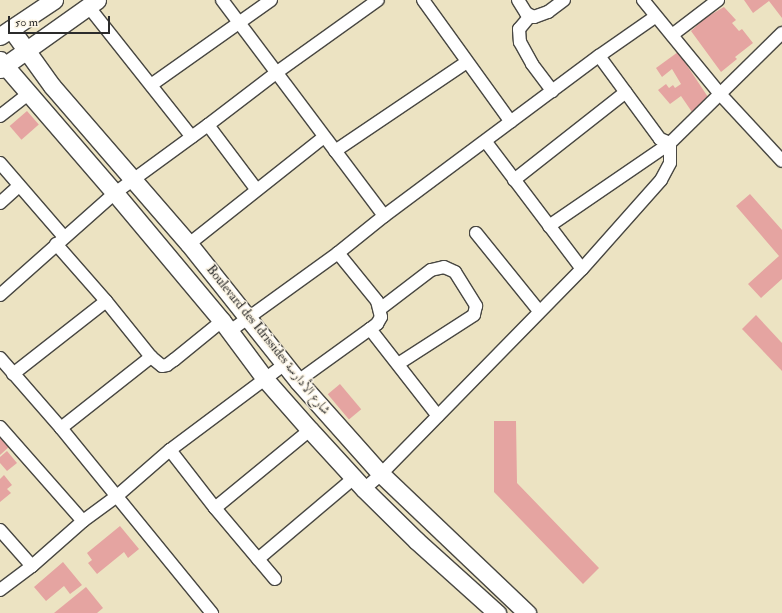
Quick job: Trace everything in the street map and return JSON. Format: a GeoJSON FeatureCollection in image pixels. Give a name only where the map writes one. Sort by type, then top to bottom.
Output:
{"type":"FeatureCollection","features":[{"type":"Feature","properties":{"kind":"street"},"geometry":{"type":"LineString","coordinates":[[5,32],[54,0]]}},
{"type":"Feature","properties":{"kind":"street"},"geometry":{"type":"LineString","coordinates":[[222,0],[384,216]]}},
{"type":"Feature","properties":{"kind":"street"},"geometry":{"type":"LineString","coordinates":[[151,85],[271,0]]}},
{"type":"Feature","properties":{"kind":"street"},"geometry":{"type":"LineString","coordinates":[[0,295],[115,193],[276,73],[378,0]]}},
{"type":"Feature","properties":{"kind":"street"},"geometry":{"type":"LineString","coordinates":[[423,0],[511,122]]}},
{"type":"Feature","properties":{"kind":"street"},"geometry":{"type":"LineString","coordinates":[[518,0],[530,16],[534,17],[548,12],[564,0]]}},
{"type":"Feature","properties":{"kind":"street"},"geometry":{"type":"LineString","coordinates":[[643,0],[655,17],[720,94],[782,161]]}},
{"type":"Feature","properties":{"kind":"street"},"geometry":{"type":"LineString","coordinates":[[672,36],[718,0]]}},
{"type":"Feature","properties":{"kind":"street"},"geometry":{"type":"LineString","coordinates":[[2,65],[27,51],[52,31],[93,3],[151,85],[192,137]]}},
{"type":"Feature","properties":{"kind":"street"},"geometry":{"type":"LineString","coordinates":[[530,16],[519,29],[520,42],[532,64],[552,91]]}},
{"type":"Feature","properties":{"kind":"street"},"geometry":{"type":"LineString","coordinates":[[0,163],[106,302],[151,357],[156,363],[162,366],[167,365],[226,326],[248,318],[338,253],[384,216],[486,142],[599,56],[655,17]]}},
{"type":"Feature","properties":{"kind":"street","name":"Boulevard des Idrissides شارع الأدارسة"},"geometry":{"type":"LineString","coordinates":[[5,32],[27,51],[52,86],[189,244],[298,381],[381,474],[527,613]]}},
{"type":"Feature","properties":{"kind":"street"},"geometry":{"type":"LineString","coordinates":[[549,226],[670,143],[782,33]]}},
{"type":"Feature","properties":{"kind":"street"},"geometry":{"type":"LineString","coordinates":[[599,56],[660,139],[670,143]]}},
{"type":"Feature","properties":{"kind":"street"},"geometry":{"type":"LineString","coordinates":[[335,151],[467,62]]}},
{"type":"Feature","properties":{"kind":"street","name":"Boulevard des Idrissides شارع الأدارسة"},"geometry":{"type":"LineString","coordinates":[[2,65],[29,93],[115,193],[226,326],[265,379],[310,430],[359,483],[417,541],[497,613]]}},
{"type":"Feature","properties":{"kind":"street"},"geometry":{"type":"LineString","coordinates":[[514,180],[626,92]]}},
{"type":"Feature","properties":{"kind":"street"},"geometry":{"type":"LineString","coordinates":[[0,116],[29,93]]}},
{"type":"Feature","properties":{"kind":"street"},"geometry":{"type":"LineString","coordinates":[[208,125],[256,189]]}},
{"type":"Feature","properties":{"kind":"street"},"geometry":{"type":"LineString","coordinates":[[189,244],[256,189],[324,137]]}},
{"type":"Feature","properties":{"kind":"street"},"geometry":{"type":"LineString","coordinates":[[486,142],[582,269]]}},
{"type":"Feature","properties":{"kind":"street"},"geometry":{"type":"LineString","coordinates":[[258,559],[359,483],[381,474],[539,311],[582,269],[661,180],[670,163],[670,143]]}},
{"type":"Feature","properties":{"kind":"street"},"geometry":{"type":"LineString","coordinates":[[0,203],[19,186]]}},
{"type":"Feature","properties":{"kind":"street"},"geometry":{"type":"LineString","coordinates":[[476,233],[539,311]]}},
{"type":"Feature","properties":{"kind":"street"},"geometry":{"type":"LineString","coordinates":[[298,381],[377,324],[381,317],[377,301],[338,253]]}},
{"type":"Feature","properties":{"kind":"street"},"geometry":{"type":"LineString","coordinates":[[380,309],[430,270],[444,267],[455,272],[476,306],[474,315],[398,364]]}},
{"type":"Feature","properties":{"kind":"street"},"geometry":{"type":"LineString","coordinates":[[13,374],[106,302]]}},
{"type":"Feature","properties":{"kind":"street"},"geometry":{"type":"LineString","coordinates":[[370,329],[438,416]]}},
{"type":"Feature","properties":{"kind":"street"},"geometry":{"type":"LineString","coordinates":[[61,428],[151,357]]}},
{"type":"Feature","properties":{"kind":"street"},"geometry":{"type":"LineString","coordinates":[[0,358],[61,428],[212,613]]}},
{"type":"Feature","properties":{"kind":"street"},"geometry":{"type":"LineString","coordinates":[[0,590],[32,566],[83,521],[117,496],[170,450],[285,364]]}},
{"type":"Feature","properties":{"kind":"street"},"geometry":{"type":"LineString","coordinates":[[0,427],[83,521]]}},
{"type":"Feature","properties":{"kind":"street"},"geometry":{"type":"LineString","coordinates":[[215,508],[310,430]]}},
{"type":"Feature","properties":{"kind":"street"},"geometry":{"type":"LineString","coordinates":[[170,450],[215,508],[275,579]]}},
{"type":"Feature","properties":{"kind":"street"},"geometry":{"type":"LineString","coordinates":[[0,530],[32,566]]}},
{"type":"Feature","properties":{"kind":"building"},"geometry":{"type":"Polygon","coordinates":[[[744,0],[782,0],[782,18],[769,1],[753,13],[744,0]]]}},
{"type":"Feature","properties":{"kind":"building"},"geometry":{"type":"Polygon","coordinates":[[[724,7],[736,20],[732,23],[739,31],[742,29],[753,43],[735,57],[737,59],[721,72],[691,31],[705,18],[724,7]]]}},
{"type":"Feature","properties":{"kind":"building"},"geometry":{"type":"Polygon","coordinates":[[[678,52],[708,97],[692,112],[681,96],[670,104],[658,90],[666,84],[669,88],[673,85],[675,88],[681,84],[672,69],[662,77],[656,68],[678,52]]]}},
{"type":"Feature","properties":{"kind":"building"},"geometry":{"type":"Polygon","coordinates":[[[27,111],[39,125],[21,140],[10,126],[27,111]]]}},
{"type":"Feature","properties":{"kind":"building"},"geometry":{"type":"Polygon","coordinates":[[[750,194],[782,230],[782,279],[761,298],[748,284],[779,256],[736,206],[750,194]]]}},
{"type":"Feature","properties":{"kind":"building"},"geometry":{"type":"Polygon","coordinates":[[[756,315],[782,343],[782,371],[742,329],[756,315]]]}},
{"type":"Feature","properties":{"kind":"building"},"geometry":{"type":"Polygon","coordinates":[[[340,384],[361,409],[349,420],[328,394],[340,384]]]}},
{"type":"Feature","properties":{"kind":"building"},"geometry":{"type":"Polygon","coordinates":[[[494,421],[516,421],[517,483],[599,568],[583,584],[494,492],[494,421]]]}},
{"type":"Feature","properties":{"kind":"building"},"geometry":{"type":"Polygon","coordinates":[[[0,434],[10,446],[0,455],[0,434]]]}},
{"type":"Feature","properties":{"kind":"building"},"geometry":{"type":"Polygon","coordinates":[[[7,451],[17,463],[7,471],[0,463],[0,457],[7,451]]]}},
{"type":"Feature","properties":{"kind":"building"},"geometry":{"type":"Polygon","coordinates":[[[4,475],[12,485],[7,489],[11,493],[0,502],[0,479],[4,475]]]}},
{"type":"Feature","properties":{"kind":"building"},"geometry":{"type":"Polygon","coordinates":[[[120,526],[139,549],[128,558],[124,552],[97,574],[88,563],[92,560],[87,553],[120,526]]]}},
{"type":"Feature","properties":{"kind":"building"},"geometry":{"type":"Polygon","coordinates":[[[63,562],[82,585],[70,594],[64,586],[46,601],[34,587],[63,562]]]}},
{"type":"Feature","properties":{"kind":"building"},"geometry":{"type":"Polygon","coordinates":[[[86,587],[103,608],[97,613],[54,613],[86,587]]]}}]}
